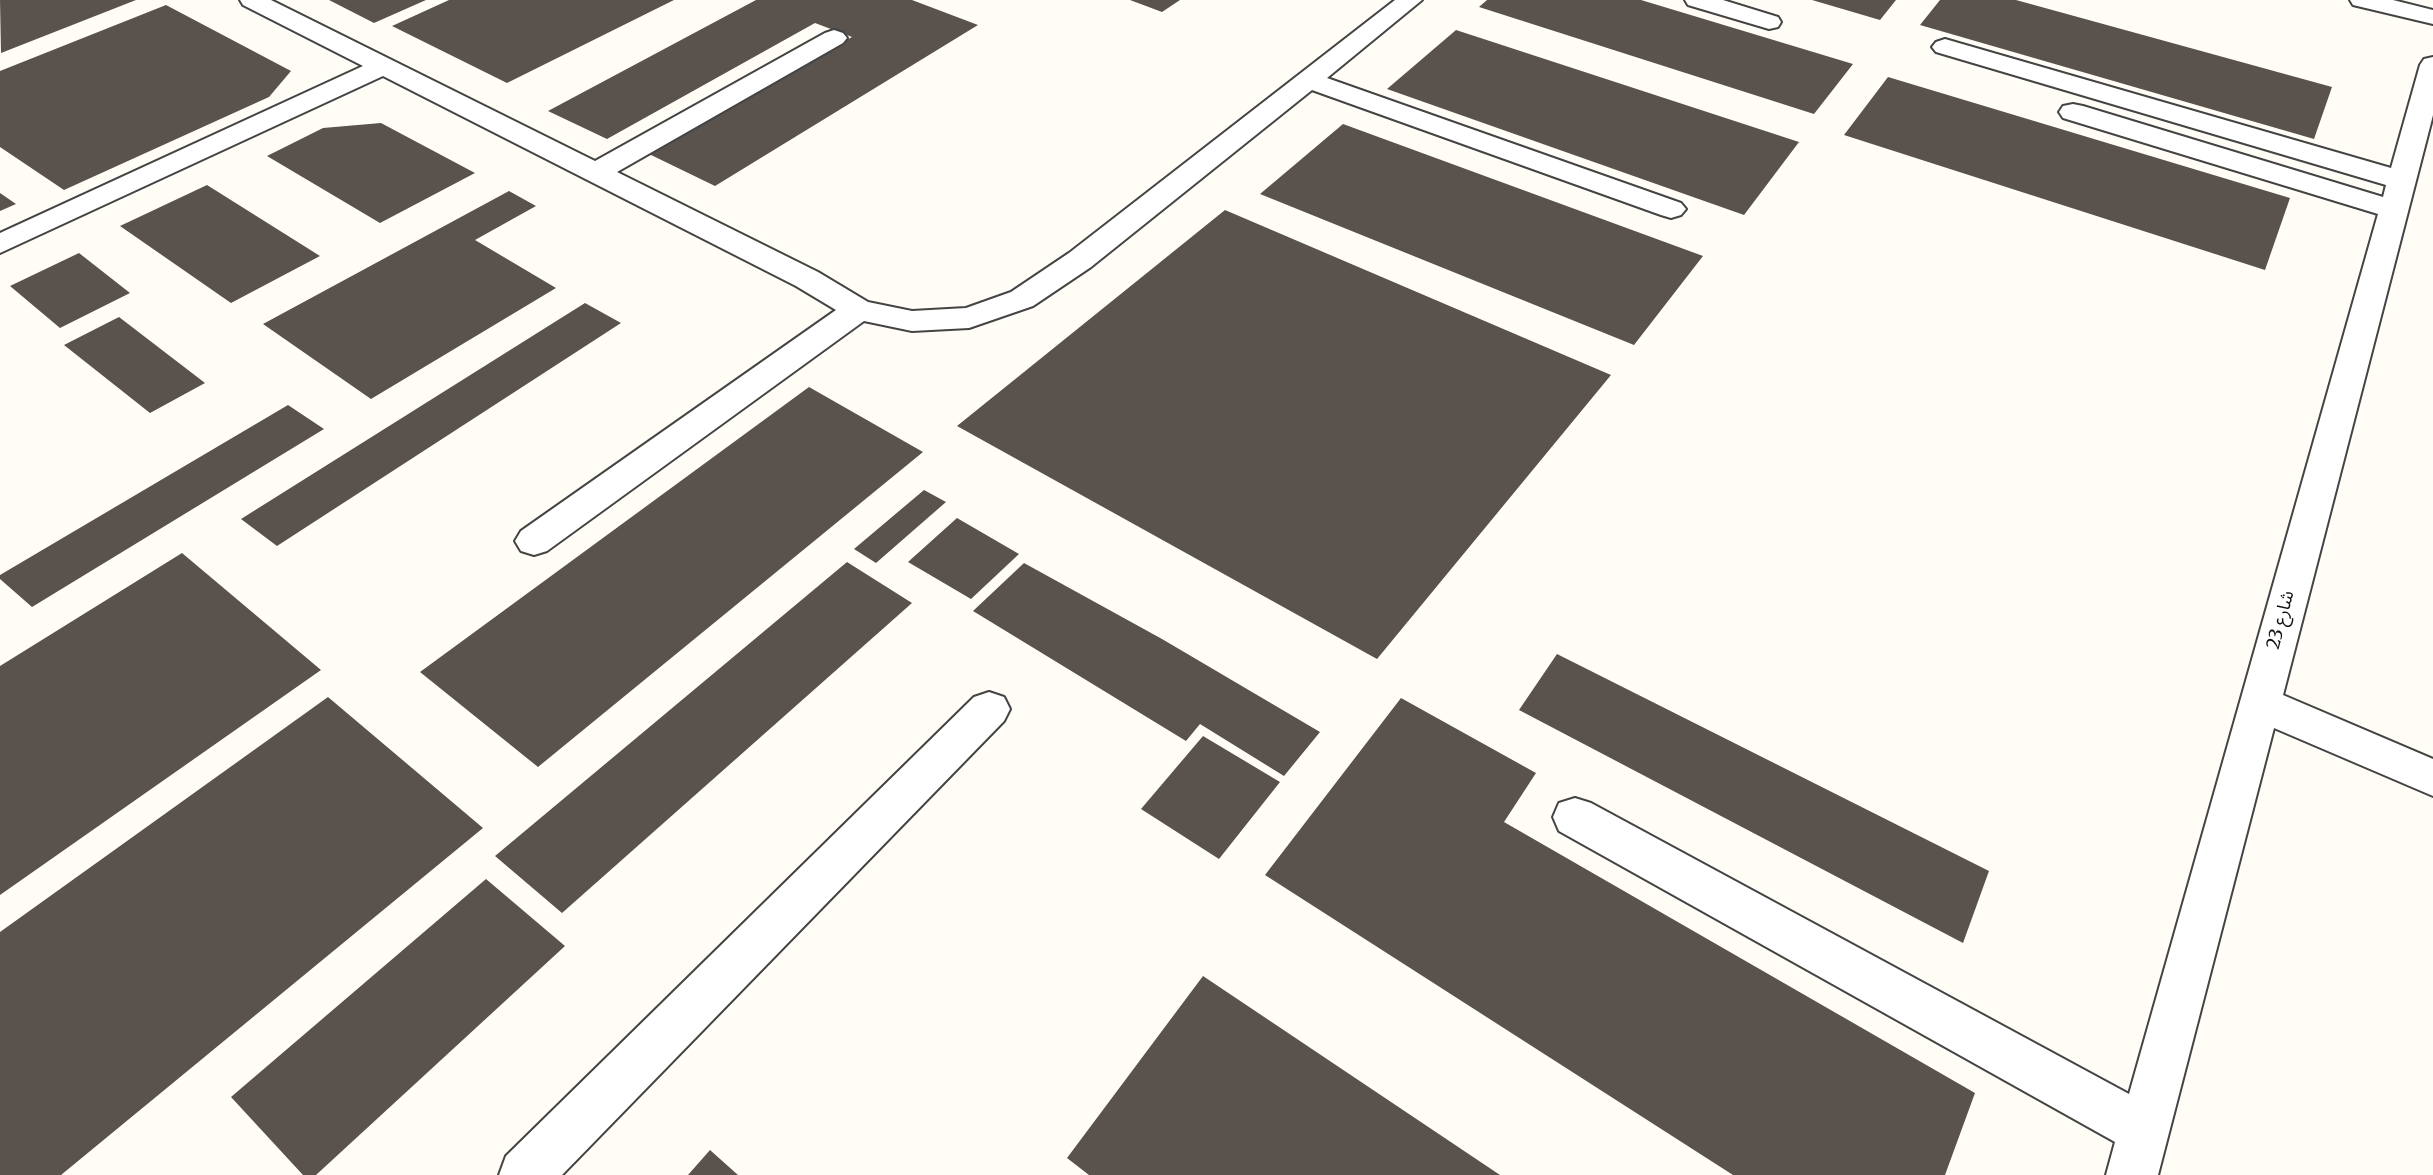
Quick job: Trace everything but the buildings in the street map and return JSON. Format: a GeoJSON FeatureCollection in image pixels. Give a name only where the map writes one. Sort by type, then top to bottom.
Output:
{"type":"FeatureCollection","features":[{"type":"Feature","properties":{"kind":"street"},"geometry":{"type":"LineString","coordinates":[[267,2],[382,66],[807,279],[858,310],[912,321],[969,318],[1022,299],[1080,260],[1410,0]]}},
{"type":"Feature","properties":{"kind":"street"},"geometry":{"type":"LineString","coordinates":[[1697,0],[1769,22]]}},
{"type":"Feature","properties":{"kind":"street"},"geometry":{"type":"LineString","coordinates":[[2362,0],[2433,18]]}},
{"type":"Feature","properties":{"kind":"street"},"geometry":{"type":"LineString","coordinates":[[595,173],[834,38]]}},
{"type":"Feature","properties":{"kind":"street"},"geometry":{"type":"LineString","coordinates":[[2005,92],[1942,59],[2408,180]]}},
{"type":"Feature","properties":{"kind":"street","name":"شارع 23"},"geometry":{"type":"LineString","coordinates":[[2132,1175],[2258,703],[2408,180],[2433,65]]}},
{"type":"Feature","properties":{"kind":"street"},"geometry":{"type":"LineString","coordinates":[[0,244],[382,66]]}},
{"type":"Feature","properties":{"kind":"street"},"geometry":{"type":"LineString","coordinates":[[1308,80],[1671,209]]}},
{"type":"Feature","properties":{"kind":"street"},"geometry":{"type":"LineString","coordinates":[[2045,104],[2408,180]]}},
{"type":"Feature","properties":{"kind":"street"},"geometry":{"type":"LineString","coordinates":[[807,279],[898,300],[950,298],[1001,286],[1080,260]]}},
{"type":"Feature","properties":{"kind":"street"},"geometry":{"type":"LineString","coordinates":[[534,541],[858,310]]}},
{"type":"Feature","properties":{"kind":"street"},"geometry":{"type":"LineString","coordinates":[[2258,703],[2433,778]]}},
{"type":"Feature","properties":{"kind":"street"},"geometry":{"type":"LineString","coordinates":[[525,1175],[989,709]]}},
{"type":"Feature","properties":{"kind":"street"},"geometry":{"type":"LineString","coordinates":[[1575,817],[2144,1130]]}}]}
